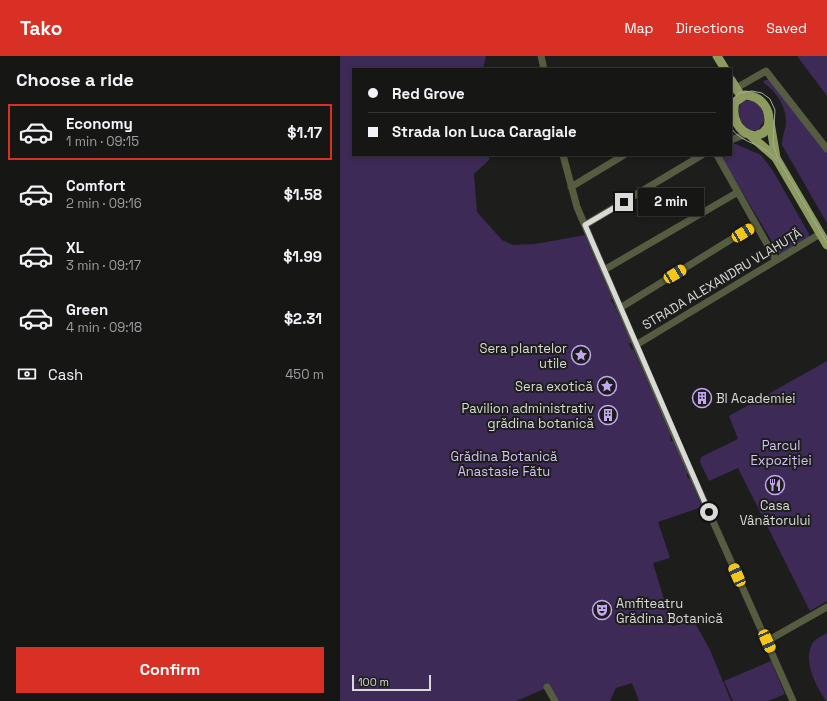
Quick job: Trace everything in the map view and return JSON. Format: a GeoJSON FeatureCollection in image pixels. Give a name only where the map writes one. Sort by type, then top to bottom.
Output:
{"type":"FeatureCollection","features":[{"type":"Feature","properties":{"kind":"main road"},"geometry":{"type":"LineString","coordinates":[[717,56],[724,68]]}},
{"type":"Feature","properties":{"kind":"main road"},"geometry":{"type":"LineString","coordinates":[[732,82],[736,92],[733,115],[737,126],[776,158],[827,246]]}},
{"type":"Feature","properties":{"kind":"main road"},"geometry":{"type":"LineString","coordinates":[[736,92],[760,99],[769,112],[776,158]]}},
{"type":"Feature","properties":{"kind":"main road"},"geometry":{"type":"LineString","coordinates":[[748,134],[755,136],[763,133],[770,122]]}},
{"type":"Feature","properties":{"kind":"street"},"geometry":{"type":"LineString","coordinates":[[542,56],[544,68]]}},
{"type":"Feature","properties":{"kind":"street"},"geometry":{"type":"LineString","coordinates":[[736,92],[766,71],[827,150]]}},
{"type":"Feature","properties":{"kind":"street"},"geometry":{"type":"LineString","coordinates":[[732,140],[748,134]]}},
{"type":"Feature","properties":{"kind":"street"},"geometry":{"type":"LineString","coordinates":[[563,156],[571,187],[585,225],[636,345],[793,701]]}},
{"type":"Feature","properties":{"kind":"street"},"geometry":{"type":"LineString","coordinates":[[571,187],[622,156]]}},
{"type":"Feature","properties":{"kind":"street"},"geometry":{"type":"LineString","coordinates":[[585,225],[700,156]]}},
{"type":"Feature","properties":{"kind":"street"},"geometry":{"type":"LineString","coordinates":[[718,156],[776,260]]}},
{"type":"Feature","properties":{"kind":"street"},"geometry":{"type":"LineString","coordinates":[[604,270],[738,192]]}},
{"type":"Feature","properties":{"kind":"street"},"geometry":{"type":"LineString","coordinates":[[620,308],[756,224]]}},
{"type":"Feature","properties":{"kind":"street","name":"STRADA ALEXANDRU VLAHUȚĂ"},"geometry":{"type":"LineString","coordinates":[[636,345],[820,234]]}},
{"type":"Feature","properties":{"kind":"street"},"geometry":{"type":"LineString","coordinates":[[767,641],[827,607]]}},
{"type":"Feature","properties":{"kind":"street"},"geometry":{"type":"LineString","coordinates":[[547,687],[555,701]]}},
{"type":"Feature","properties":{"kind":"green space","name":"Grădina Botanică Anastasie Fătu"},"geometry":{"type":"Polygon","coordinates":[[[340,56],[486,56],[483,68],[352,68],[352,156],[490,156],[489,160],[474,174],[477,212],[502,240],[513,245],[535,244],[585,235],[612,298],[611,301],[614,304],[631,342],[629,344],[631,349],[634,350],[670,434],[671,441],[674,441],[687,471],[687,477],[691,480],[702,507],[658,522],[670,558],[653,563],[672,626],[694,621],[710,650],[731,701],[639,701],[632,683],[616,688],[610,701],[558,701],[549,687],[516,701],[340,701],[340,56]]]}},
{"type":"Feature","properties":{"kind":"green space"},"geometry":{"type":"Polygon","coordinates":[[[797,56],[827,56],[827,96],[797,56]]]}},
{"type":"Feature","properties":{"kind":"green space"},"geometry":{"type":"Polygon","coordinates":[[[765,80],[770,80],[827,153],[827,223],[782,145],[786,124],[785,111],[780,100],[763,82],[765,80]]]}},
{"type":"Feature","properties":{"kind":"green space"},"geometry":{"type":"Polygon","coordinates":[[[750,100],[759,105],[763,114],[764,121],[758,130],[745,127],[740,119],[740,105],[744,101],[750,100]]]}},
{"type":"Feature","properties":{"kind":"green space"},"geometry":{"type":"Polygon","coordinates":[[[732,142],[761,155],[773,171],[809,234],[809,237],[780,255],[721,156],[732,156],[732,142]]]}},
{"type":"Feature","properties":{"kind":"green space","name":"Parcul Expoziției"},"geometry":{"type":"Polygon","coordinates":[[[827,361],[827,601],[810,611],[738,468],[709,481],[700,462],[701,457],[738,439],[729,416],[827,361]]]}},
{"type":"Feature","properties":{"kind":"green space"},"geometry":{"type":"Polygon","coordinates":[[[827,633],[826,701],[812,674],[809,658],[813,642],[827,633]]]}},
{"type":"Feature","properties":{"kind":"green space"},"geometry":{"type":"Polygon","coordinates":[[[771,661],[785,694],[768,701],[733,701],[724,681],[771,661]]]}},
{"type":"Feature","properties":{"kind":"tram line"},"geometry":{"type":"LineString","coordinates":[[732,101],[739,93],[752,91],[762,93],[770,99],[775,110],[773,143],[777,157],[827,243]]}},
{"type":"Feature","properties":{"kind":"tram line"},"geometry":{"type":"LineString","coordinates":[[732,129],[741,138],[767,151],[777,161]]}},
{"type":"Feature","properties":{"kind":"place","name":"Sera plantelor utile"},"geometry":{"type":"Point","coordinates":[581,355]}},
{"type":"Feature","properties":{"kind":"place","name":"Sera exotică"},"geometry":{"type":"Point","coordinates":[607,386]}},
{"type":"Feature","properties":{"kind":"place","name":"Bl Academiei"},"geometry":{"type":"Point","coordinates":[702,398]}},
{"type":"Feature","properties":{"kind":"place","name":"Pavilion administrativ grădina botanică"},"geometry":{"type":"Point","coordinates":[608,415]}},
{"type":"Feature","properties":{"kind":"place","name":"Casa Vânătorului"},"geometry":{"type":"Point","coordinates":[775,485]}},
{"type":"Feature","properties":{"kind":"place","name":"Amfiteatru Grădina Botanică"},"geometry":{"type":"Point","coordinates":[602,610]}},
{"type":"Feature","properties":{"kind":"route"},"geometry":{"type":"LineString","coordinates":[[624,202],[585,225],[709,512]]}}]}
